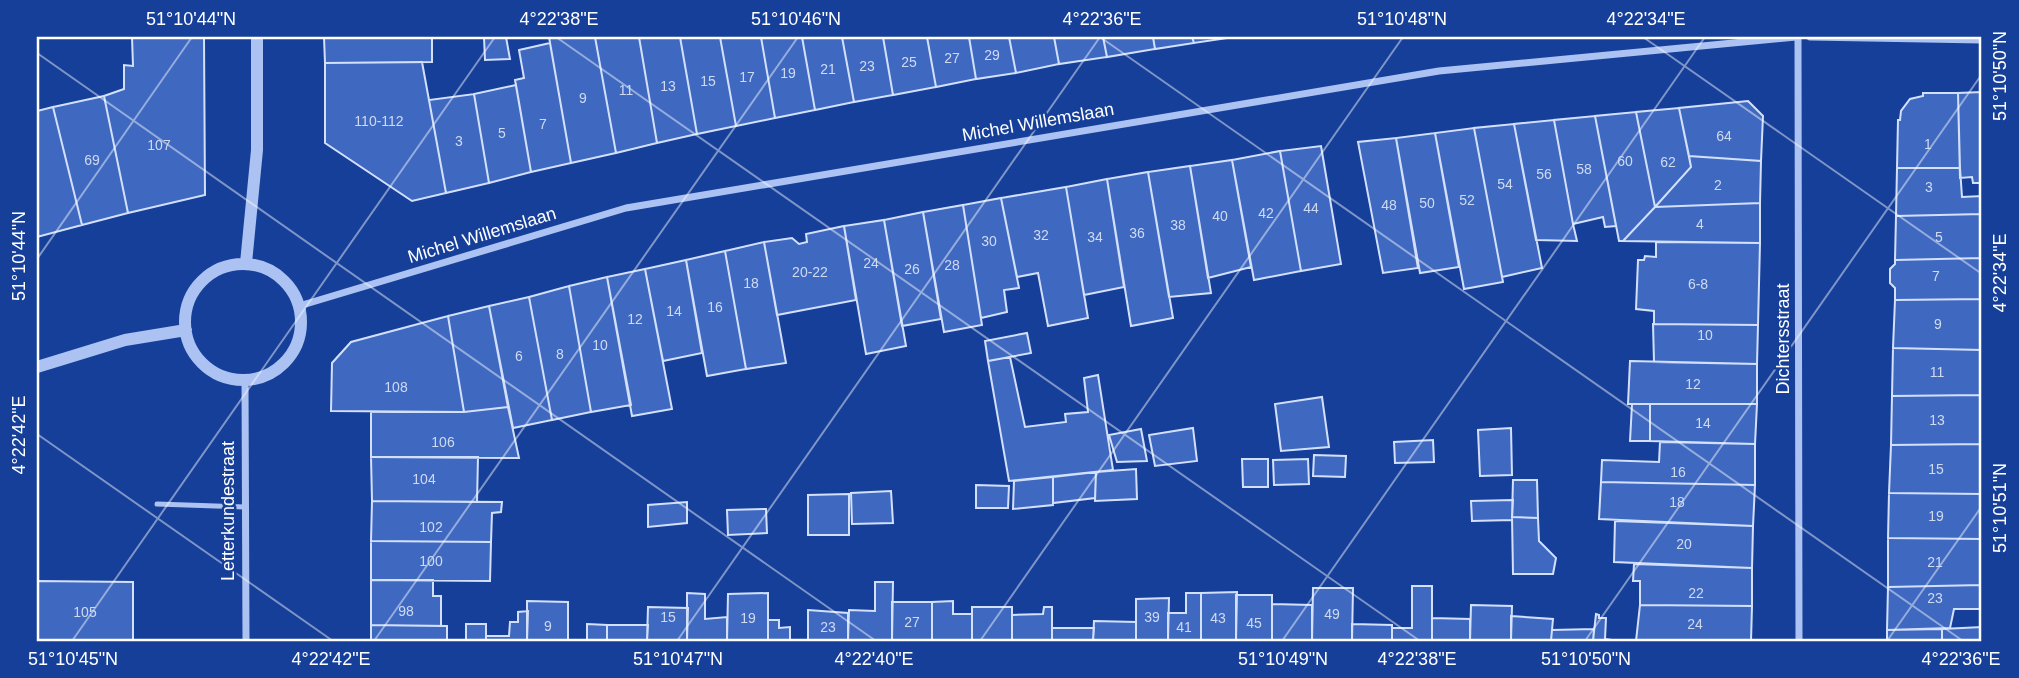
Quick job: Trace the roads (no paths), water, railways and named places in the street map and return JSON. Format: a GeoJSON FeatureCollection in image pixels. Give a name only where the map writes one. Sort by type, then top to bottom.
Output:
{"type":"FeatureCollection","features":[{"type":"Feature","properties":{"kind":"street"},"geometry":{"type":"LineString","coordinates":[[246,263],[257,150],[257,37]]}},
{"type":"Feature","properties":{"kind":"street","name":"Michel Willemslaan"},"geometry":{"type":"LineString","coordinates":[[299,306],[626,208],[1439,71],[1797,37]]}},
{"type":"Feature","properties":{"kind":"street","name":"Dichtersstraat"},"geometry":{"type":"LineString","coordinates":[[1797,37],[1799,641]]}},
{"type":"Feature","properties":{"kind":"street"},"geometry":{"type":"LineString","coordinates":[[1810,37],[1982,40]]}},
{"type":"Feature","properties":{"kind":"street"},"geometry":{"type":"LineString","coordinates":[[246,263],[263,267],[279,276],[291,288],[299,306],[299,340],[291,355],[278,368],[262,377],[246,381],[225,379],[208,370],[194,355],[184,315],[191,294],[205,277],[225,266],[246,263]]}},
{"type":"Feature","properties":{"kind":"street"},"geometry":{"type":"LineString","coordinates":[[37,367],[125,340],[186,330]]}},
{"type":"Feature","properties":{"kind":"street","name":"Letterkundestraat"},"geometry":{"type":"LineString","coordinates":[[246,381],[246,641]]}},
{"type":"Feature","properties":{"kind":"lane"},"geometry":{"type":"LineString","coordinates":[[157,504],[245,506]]}}]}
